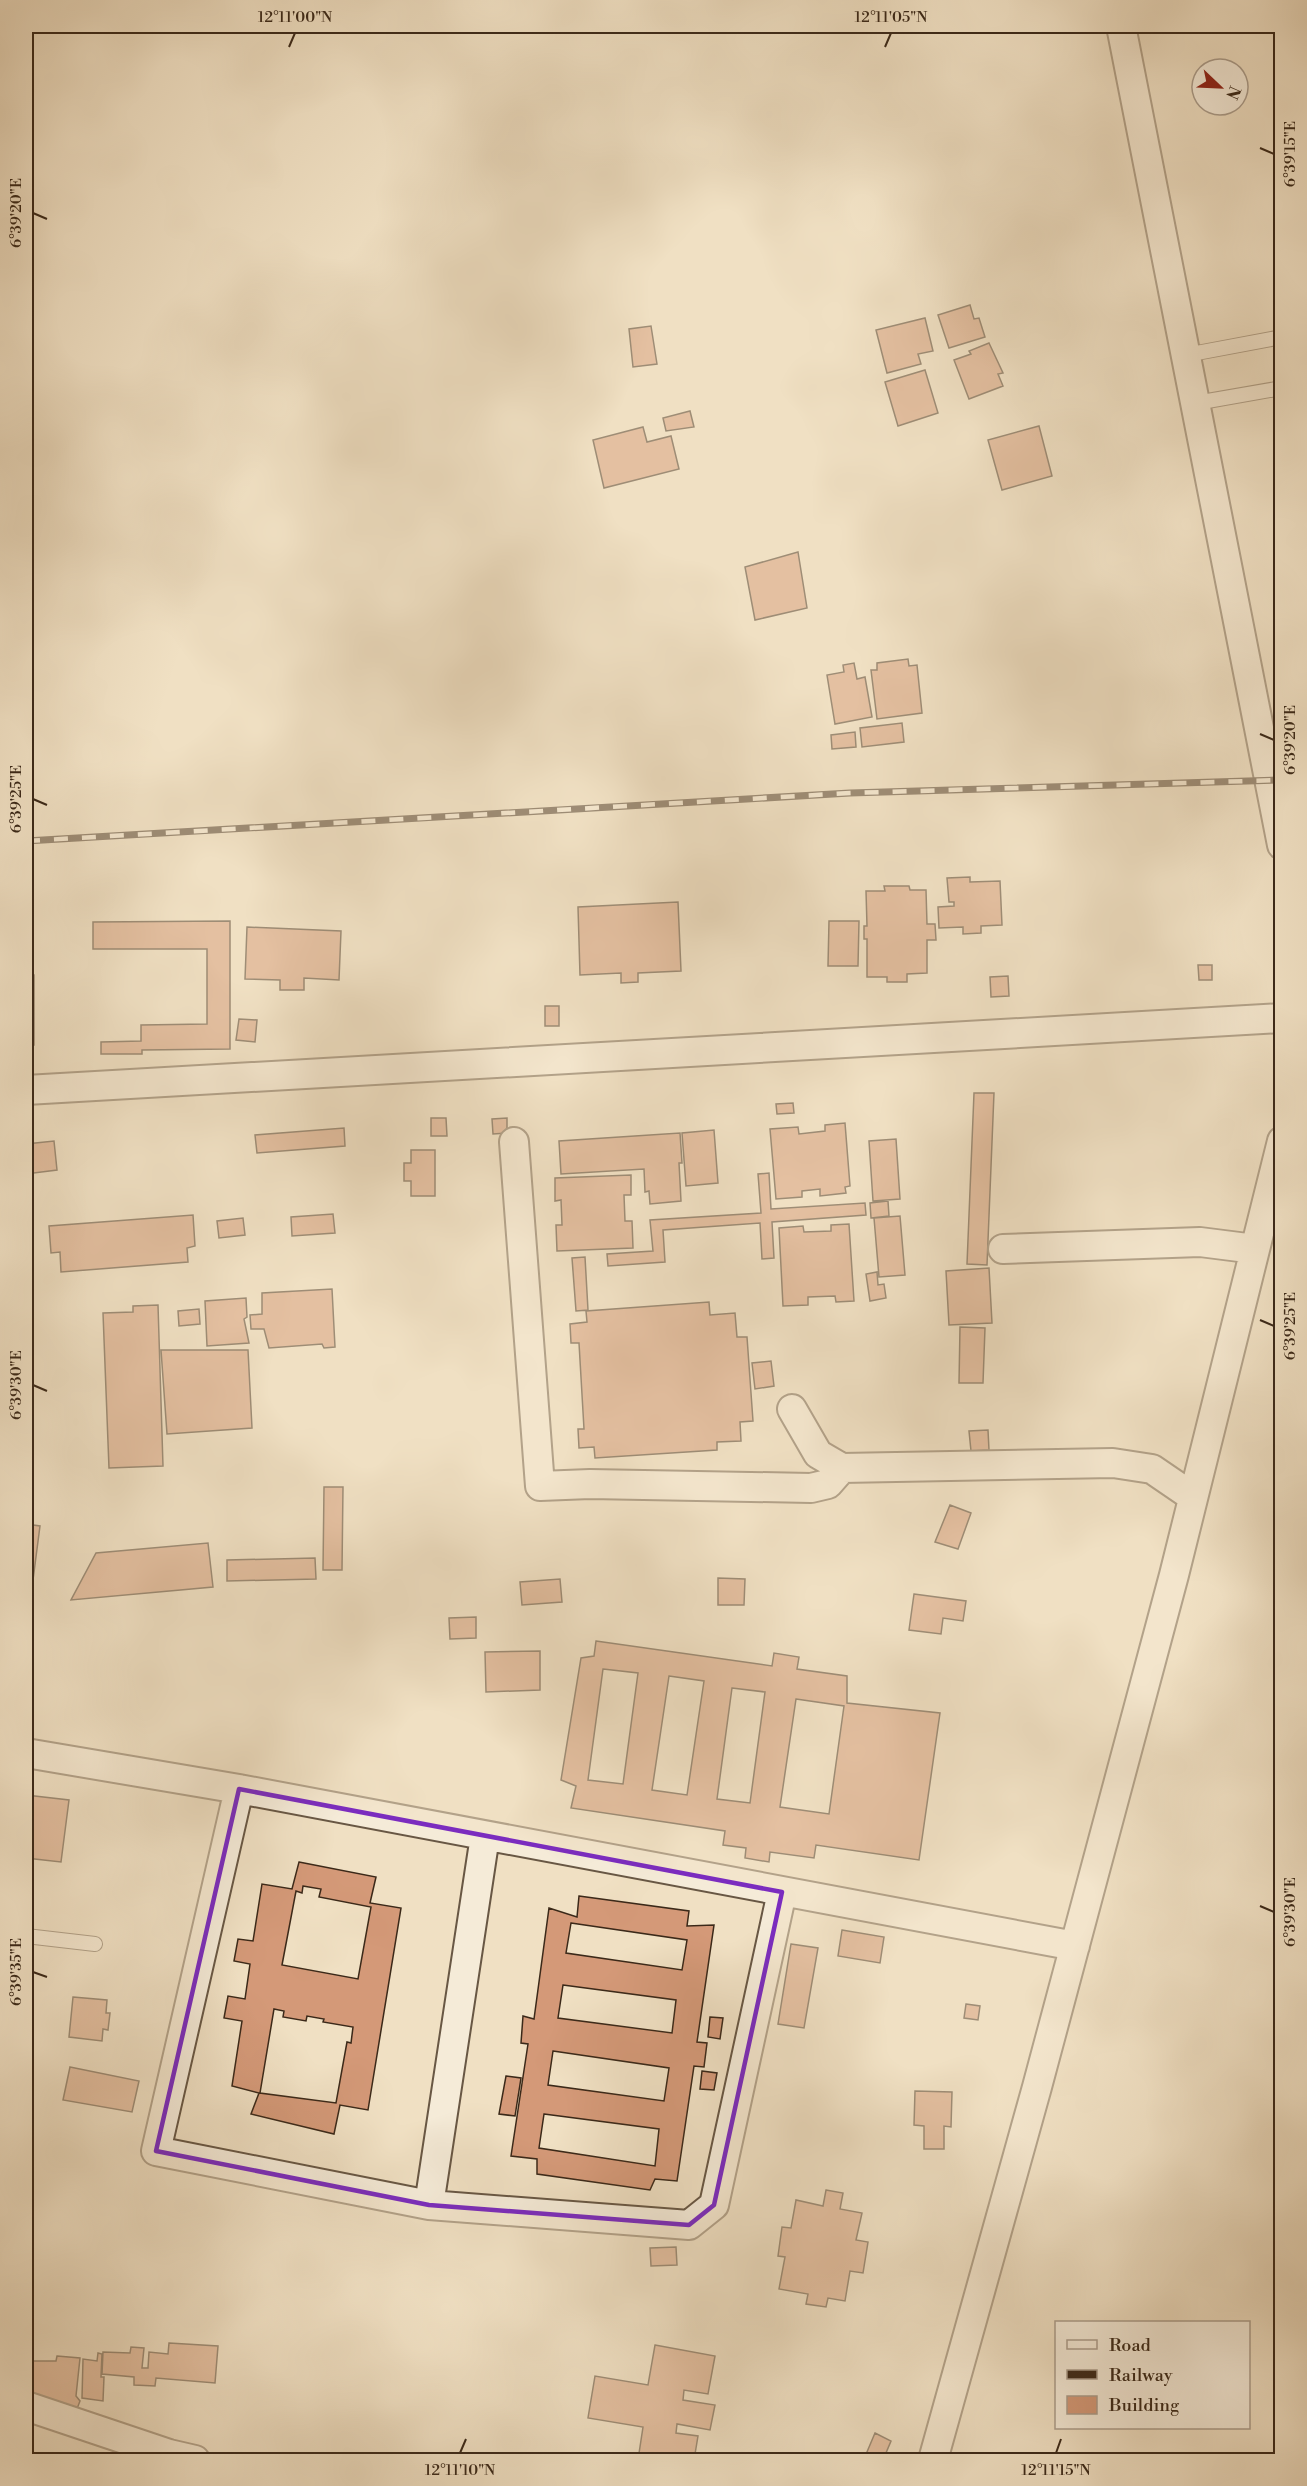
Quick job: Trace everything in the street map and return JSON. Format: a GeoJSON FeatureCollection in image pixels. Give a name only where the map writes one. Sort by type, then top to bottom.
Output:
{"type":"FeatureCollection","features":[{"type":"Feature","properties":{"kind":"street"},"geometry":{"type":"LineString","coordinates":[[1120,26],[1281,845]]}},
{"type":"Feature","properties":{"kind":"street"},"geometry":{"type":"LineString","coordinates":[[26,1090],[1281,1018]]}},
{"type":"Feature","properties":{"kind":"street"},"geometry":{"type":"LineString","coordinates":[[933,2460],[1075,1946],[1193,1497],[1281,1141]]}},
{"type":"Feature","properties":{"kind":"street"},"geometry":{"type":"LineString","coordinates":[[514,1142],[540,1486],[590,1484],[812,1488],[828,1484],[842,1468]]}},
{"type":"Feature","properties":{"kind":"street"},"geometry":{"type":"LineString","coordinates":[[1003,1249],[1200,1242],[1255,1249]]}},
{"type":"Feature","properties":{"kind":"street"},"geometry":{"type":"LineString","coordinates":[[792,1409],[818,1454],[842,1468],[1113,1463],[1152,1469],[1193,1497]]}},
{"type":"Feature","properties":{"kind":"street"},"geometry":{"type":"LineString","coordinates":[[26,1753],[239,1789],[1075,1946]]}},
{"type":"Feature","properties":{"kind":"street"},"geometry":{"type":"LineString","coordinates":[[239,1789],[156,2151],[429,2205],[689,2225],[714,2205],[782,1892]]}},
{"type":"Feature","properties":{"kind":"street"},"geometry":{"type":"LineString","coordinates":[[429,2205],[485,1836]]}},
{"type":"Feature","properties":{"kind":"street"},"geometry":{"type":"LineString","coordinates":[[26,2406],[177,2458]]}},
{"type":"Feature","properties":{"kind":"lane"},"geometry":{"type":"LineString","coordinates":[[1186,355],[1281,337]]}},
{"type":"Feature","properties":{"kind":"lane"},"geometry":{"type":"LineString","coordinates":[[1196,404],[1281,388]]}},
{"type":"Feature","properties":{"kind":"lane"},"geometry":{"type":"LineString","coordinates":[[26,1936],[96,1944]]}},
{"type":"Feature","properties":{"kind":"highlighted area"},"geometry":{"type":"Polygon","coordinates":[[[239,1789],[782,1892],[714,2205],[689,2225],[429,2205],[156,2151],[239,1789]]]}},
{"type":"Feature","properties":{"kind":"building"},"geometry":{"type":"Polygon","coordinates":[[[970,305],[974,319],[979,318],[985,337],[949,348],[938,315],[970,305]]]}},
{"type":"Feature","properties":{"kind":"building"},"geometry":{"type":"Polygon","coordinates":[[[925,318],[933,351],[918,354],[921,364],[887,373],[876,330],[925,318]]]}},
{"type":"Feature","properties":{"kind":"building"},"geometry":{"type":"Polygon","coordinates":[[[651,326],[657,364],[633,367],[629,329],[651,326]]]}},
{"type":"Feature","properties":{"kind":"building"},"geometry":{"type":"Polygon","coordinates":[[[989,343],[1003,373],[998,374],[1003,386],[969,399],[954,360],[971,354],[969,351],[989,343]]]}},
{"type":"Feature","properties":{"kind":"building"},"geometry":{"type":"Polygon","coordinates":[[[925,370],[938,413],[898,426],[885,382],[925,370]]]}},
{"type":"Feature","properties":{"kind":"building"},"geometry":{"type":"Polygon","coordinates":[[[690,411],[694,427],[666,431],[663,418],[690,411]]]}},
{"type":"Feature","properties":{"kind":"building"},"geometry":{"type":"Polygon","coordinates":[[[1039,426],[1052,476],[1002,490],[988,440],[1039,426]]]}},
{"type":"Feature","properties":{"kind":"building"},"geometry":{"type":"Polygon","coordinates":[[[643,427],[647,442],[671,436],[679,469],[604,488],[593,440],[643,427]]]}},
{"type":"Feature","properties":{"kind":"building"},"geometry":{"type":"Polygon","coordinates":[[[798,552],[807,608],[755,620],[745,567],[798,552]]]}},
{"type":"Feature","properties":{"kind":"building"},"geometry":{"type":"Polygon","coordinates":[[[908,659],[909,666],[917,665],[922,713],[877,719],[871,670],[877,670],[877,663],[908,659]]]}},
{"type":"Feature","properties":{"kind":"building"},"geometry":{"type":"Polygon","coordinates":[[[854,663],[857,679],[865,677],[872,717],[835,724],[827,675],[844,672],[843,665],[854,663]]]}},
{"type":"Feature","properties":{"kind":"building"},"geometry":{"type":"Polygon","coordinates":[[[902,723],[904,742],[862,747],[860,728],[902,723]]]}},
{"type":"Feature","properties":{"kind":"building"},"geometry":{"type":"Polygon","coordinates":[[[855,732],[856,747],[832,749],[831,735],[855,732]]]}},
{"type":"Feature","properties":{"kind":"building"},"geometry":{"type":"Polygon","coordinates":[[[970,877],[970,882],[1000,881],[1002,925],[981,926],[981,933],[963,934],[963,927],[939,928],[938,907],[954,906],[954,902],[949,902],[947,878],[970,877]]]}},
{"type":"Feature","properties":{"kind":"building"},"geometry":{"type":"Polygon","coordinates":[[[884,886],[909,886],[910,890],[926,890],[927,924],[935,924],[936,940],[927,940],[927,973],[907,974],[907,982],[887,982],[887,977],[867,977],[867,939],[864,939],[864,926],[867,926],[866,891],[885,891],[884,886]]]}},
{"type":"Feature","properties":{"kind":"building"},"geometry":{"type":"Polygon","coordinates":[[[678,902],[681,971],[638,973],[638,982],[621,983],[621,973],[580,975],[578,907],[678,902]]]}},
{"type":"Feature","properties":{"kind":"building"},"geometry":{"type":"Polygon","coordinates":[[[230,921],[230,1049],[142,1050],[142,1054],[101,1054],[101,1042],[141,1041],[141,1025],[207,1024],[207,949],[93,949],[93,922],[230,921]]]}},
{"type":"Feature","properties":{"kind":"building"},"geometry":{"type":"Polygon","coordinates":[[[829,921],[859,921],[858,966],[828,966],[829,921]]]}},
{"type":"Feature","properties":{"kind":"building"},"geometry":{"type":"Polygon","coordinates":[[[247,927],[341,931],[339,980],[304,978],[304,990],[280,990],[280,980],[245,979],[247,927]]]}},
{"type":"Feature","properties":{"kind":"building"},"geometry":{"type":"Polygon","coordinates":[[[1198,965],[1212,965],[1212,980],[1199,980],[1198,965]]]}},
{"type":"Feature","properties":{"kind":"building"},"geometry":{"type":"Polygon","coordinates":[[[26,975],[34,975],[34,1045],[26,1045],[26,975]]]}},
{"type":"Feature","properties":{"kind":"building"},"geometry":{"type":"Polygon","coordinates":[[[1008,976],[1009,996],[991,997],[990,977],[1008,976]]]}},
{"type":"Feature","properties":{"kind":"building"},"geometry":{"type":"Polygon","coordinates":[[[545,1006],[559,1006],[559,1026],[545,1026],[545,1006]]]}},
{"type":"Feature","properties":{"kind":"building"},"geometry":{"type":"Polygon","coordinates":[[[239,1019],[257,1020],[255,1042],[236,1040],[239,1019]]]}},
{"type":"Feature","properties":{"kind":"building"},"geometry":{"type":"Polygon","coordinates":[[[974,1093],[994,1093],[987,1265],[967,1264],[974,1093]]]}},
{"type":"Feature","properties":{"kind":"building"},"geometry":{"type":"Polygon","coordinates":[[[793,1103],[794,1113],[777,1114],[776,1104],[793,1103]]]}},
{"type":"Feature","properties":{"kind":"building"},"geometry":{"type":"Polygon","coordinates":[[[431,1118],[446,1118],[447,1136],[431,1136],[431,1118]]]}},
{"type":"Feature","properties":{"kind":"building"},"geometry":{"type":"Polygon","coordinates":[[[507,1118],[507,1133],[493,1134],[492,1119],[507,1118]]]}},
{"type":"Feature","properties":{"kind":"building"},"geometry":{"type":"Polygon","coordinates":[[[845,1123],[850,1186],[845,1187],[846,1193],[820,1196],[820,1189],[802,1191],[802,1197],[776,1199],[770,1129],[798,1127],[799,1134],[825,1131],[825,1125],[845,1123]]]}},
{"type":"Feature","properties":{"kind":"building"},"geometry":{"type":"Polygon","coordinates":[[[344,1128],[345,1146],[257,1153],[255,1135],[344,1128]]]}},
{"type":"Feature","properties":{"kind":"building"},"geometry":{"type":"Polygon","coordinates":[[[714,1130],[718,1183],[686,1186],[682,1133],[714,1130]]]}},
{"type":"Feature","properties":{"kind":"building"},"geometry":{"type":"Polygon","coordinates":[[[680,1133],[681,1201],[650,1204],[649,1191],[645,1192],[644,1169],[561,1174],[559,1141],[680,1133]]]}},
{"type":"Feature","properties":{"kind":"building"},"geometry":{"type":"Polygon","coordinates":[[[896,1139],[900,1199],[873,1201],[869,1141],[896,1139]]]}},
{"type":"Feature","properties":{"kind":"building"},"geometry":{"type":"Polygon","coordinates":[[[54,1141],[57,1170],[26,1174],[26,1144],[54,1141]]]}},
{"type":"Feature","properties":{"kind":"building"},"geometry":{"type":"Polygon","coordinates":[[[411,1150],[435,1150],[435,1196],[411,1196],[411,1181],[404,1181],[404,1163],[411,1163],[411,1150]]]}},
{"type":"Feature","properties":{"kind":"building"},"geometry":{"type":"Polygon","coordinates":[[[769,1173],[771,1209],[865,1203],[866,1215],[772,1222],[774,1258],[762,1259],[760,1223],[663,1230],[665,1262],[608,1266],[607,1254],[653,1251],[650,1220],[761,1213],[758,1174],[769,1173]]]}},
{"type":"Feature","properties":{"kind":"building"},"geometry":{"type":"Polygon","coordinates":[[[631,1175],[631,1195],[624,1195],[625,1221],[632,1221],[633,1248],[557,1251],[556,1225],[562,1225],[561,1200],[555,1201],[555,1178],[631,1175]]]}},
{"type":"Feature","properties":{"kind":"building"},"geometry":{"type":"Polygon","coordinates":[[[888,1201],[889,1216],[871,1218],[870,1203],[888,1201]]]}},
{"type":"Feature","properties":{"kind":"building"},"geometry":{"type":"Polygon","coordinates":[[[333,1214],[335,1233],[292,1236],[291,1217],[333,1214]]]}},
{"type":"Feature","properties":{"kind":"building"},"geometry":{"type":"Polygon","coordinates":[[[193,1215],[195,1246],[187,1248],[188,1262],[61,1272],[60,1252],[51,1253],[49,1226],[193,1215]]]}},
{"type":"Feature","properties":{"kind":"building"},"geometry":{"type":"Polygon","coordinates":[[[900,1216],[905,1275],[879,1277],[874,1218],[900,1216]]]}},
{"type":"Feature","properties":{"kind":"building"},"geometry":{"type":"Polygon","coordinates":[[[243,1218],[245,1235],[219,1238],[217,1221],[243,1218]]]}},
{"type":"Feature","properties":{"kind":"building"},"geometry":{"type":"Polygon","coordinates":[[[849,1224],[854,1301],[836,1302],[835,1296],[808,1297],[808,1305],[783,1306],[779,1228],[803,1226],[804,1232],[831,1231],[831,1225],[849,1224]]]}},
{"type":"Feature","properties":{"kind":"building"},"geometry":{"type":"Polygon","coordinates":[[[585,1257],[588,1310],[576,1311],[572,1258],[585,1257]]]}},
{"type":"Feature","properties":{"kind":"building"},"geometry":{"type":"Polygon","coordinates":[[[989,1268],[992,1323],[949,1325],[946,1271],[989,1268]]]}},
{"type":"Feature","properties":{"kind":"building"},"geometry":{"type":"Polygon","coordinates":[[[877,1272],[878,1285],[884,1284],[886,1298],[870,1301],[866,1274],[877,1272]]]}},
{"type":"Feature","properties":{"kind":"building"},"geometry":{"type":"Polygon","coordinates":[[[332,1289],[335,1347],[324,1348],[322,1344],[269,1348],[264,1329],[251,1329],[250,1315],[262,1314],[262,1293],[332,1289]]]}},
{"type":"Feature","properties":{"kind":"building"},"geometry":{"type":"Polygon","coordinates":[[[246,1298],[247,1317],[244,1319],[249,1343],[207,1346],[205,1301],[246,1298]]]}},
{"type":"Feature","properties":{"kind":"building"},"geometry":{"type":"Polygon","coordinates":[[[709,1302],[710,1315],[735,1313],[737,1337],[747,1337],[753,1421],[740,1422],[741,1441],[717,1442],[717,1450],[595,1458],[594,1447],[579,1448],[578,1429],[584,1429],[579,1343],[571,1343],[570,1324],[587,1322],[586,1311],[709,1302]]]}},
{"type":"Feature","properties":{"kind":"building"},"geometry":{"type":"Polygon","coordinates":[[[158,1305],[163,1466],[109,1468],[103,1313],[133,1312],[133,1306],[158,1305]]]}},
{"type":"Feature","properties":{"kind":"building"},"geometry":{"type":"Polygon","coordinates":[[[199,1309],[200,1324],[179,1326],[178,1311],[199,1309]]]}},
{"type":"Feature","properties":{"kind":"building"},"geometry":{"type":"Polygon","coordinates":[[[960,1327],[985,1328],[983,1383],[959,1383],[960,1327]]]}},
{"type":"Feature","properties":{"kind":"building"},"geometry":{"type":"Polygon","coordinates":[[[161,1350],[248,1350],[252,1428],[167,1434],[161,1350]]]}},
{"type":"Feature","properties":{"kind":"building"},"geometry":{"type":"Polygon","coordinates":[[[771,1361],[774,1386],[755,1389],[752,1363],[771,1361]]]}},
{"type":"Feature","properties":{"kind":"building"},"geometry":{"type":"Polygon","coordinates":[[[988,1430],[989,1450],[971,1451],[969,1431],[988,1430]]]}},
{"type":"Feature","properties":{"kind":"building"},"geometry":{"type":"Polygon","coordinates":[[[324,1487],[343,1487],[342,1570],[323,1570],[324,1487]]]}},
{"type":"Feature","properties":{"kind":"building"},"geometry":{"type":"Polygon","coordinates":[[[950,1505],[971,1513],[958,1549],[935,1542],[950,1505]]]}},
{"type":"Feature","properties":{"kind":"building"},"geometry":{"type":"Polygon","coordinates":[[[26,1524],[40,1526],[33,1580],[26,1579],[26,1524]]]}},
{"type":"Feature","properties":{"kind":"building"},"geometry":{"type":"Polygon","coordinates":[[[208,1543],[213,1587],[71,1600],[96,1553],[208,1543]]]}},
{"type":"Feature","properties":{"kind":"building"},"geometry":{"type":"Polygon","coordinates":[[[315,1558],[316,1579],[227,1581],[227,1560],[315,1558]]]}},
{"type":"Feature","properties":{"kind":"building"},"geometry":{"type":"Polygon","coordinates":[[[718,1578],[745,1579],[744,1605],[718,1605],[718,1578]]]}},
{"type":"Feature","properties":{"kind":"building"},"geometry":{"type":"Polygon","coordinates":[[[560,1579],[562,1602],[522,1605],[520,1582],[560,1579]]]}},
{"type":"Feature","properties":{"kind":"building"},"geometry":{"type":"Polygon","coordinates":[[[914,1594],[966,1601],[963,1621],[943,1618],[941,1634],[909,1630],[914,1594]]]}},
{"type":"Feature","properties":{"kind":"building"},"geometry":{"type":"Polygon","coordinates":[[[476,1617],[476,1638],[450,1639],[449,1618],[476,1617]]]}},
{"type":"Feature","properties":{"kind":"building"},"geometry":{"type":"Polygon","coordinates":[[[596,1641],[772,1666],[774,1653],[799,1657],[797,1669],[847,1676],[847,1703],[940,1713],[919,1860],[816,1845],[814,1858],[770,1852],[769,1862],[745,1858],[746,1848],[723,1845],[725,1831],[571,1808],[576,1786],[561,1780],[581,1658],[594,1656],[596,1641]],[[603,1669],[588,1780],[623,1784],[638,1673],[603,1669]],[[669,1676],[652,1790],[687,1795],[704,1681],[669,1676]],[[732,1688],[717,1799],[750,1803],[765,1692],[732,1688]],[[796,1699],[780,1807],[829,1814],[844,1706],[796,1699]]]}},
{"type":"Feature","properties":{"kind":"building"},"geometry":{"type":"Polygon","coordinates":[[[540,1651],[540,1690],[486,1692],[485,1652],[540,1651]]]}},
{"type":"Feature","properties":{"kind":"building"},"geometry":{"type":"Polygon","coordinates":[[[26,1795],[69,1800],[61,1862],[26,1858],[26,1795]]]}},
{"type":"Feature","properties":{"kind":"building"},"geometry":{"type":"Polygon","coordinates":[[[299,1862],[376,1877],[370,1903],[401,1908],[368,2110],[340,2105],[334,2134],[251,2114],[259,2093],[232,2086],[242,2021],[224,2018],[228,1996],[245,1999],[250,1964],[234,1961],[238,1939],[253,1941],[262,1884],[292,1889],[299,1862]],[[303,1886],[302,1893],[296,1891],[282,1965],[358,1979],[371,1907],[319,1897],[321,1889],[303,1886]],[[274,2009],[260,2093],[336,2103],[347,2042],[351,2043],[353,2027],[323,2022],[324,2019],[307,2016],[306,2021],[283,2017],[284,2011],[274,2009]]]}},
{"type":"Feature","properties":{"kind":"building"},"geometry":{"type":"Polygon","coordinates":[[[579,1896],[689,1911],[687,1926],[714,1925],[697,2042],[707,2043],[704,2067],[694,2066],[677,2181],[655,2179],[650,2190],[537,2174],[537,2159],[511,2156],[528,2044],[521,2043],[523,2016],[534,2019],[549,1908],[577,1917],[579,1896]],[[571,1923],[566,1953],[682,1970],[687,1940],[571,1923]],[[563,1985],[558,2018],[672,2033],[676,2000],[563,1985]],[[553,2051],[548,2085],[664,2101],[669,2068],[553,2051]],[[544,2114],[539,2148],[655,2166],[659,2129],[544,2114]]]}},
{"type":"Feature","properties":{"kind":"building"},"geometry":{"type":"Polygon","coordinates":[[[842,1930],[884,1937],[880,1963],[838,1956],[842,1930]]]}},
{"type":"Feature","properties":{"kind":"building"},"geometry":{"type":"Polygon","coordinates":[[[791,1944],[818,1948],[804,2028],[778,2024],[791,1944]]]}},
{"type":"Feature","properties":{"kind":"building"},"geometry":{"type":"Polygon","coordinates":[[[73,1997],[107,2000],[106,2013],[110,2013],[108,2030],[103,2029],[102,2041],[69,2037],[73,1997]]]}},
{"type":"Feature","properties":{"kind":"building"},"geometry":{"type":"Polygon","coordinates":[[[966,2004],[980,2006],[978,2020],[964,2018],[966,2004]]]}},
{"type":"Feature","properties":{"kind":"building"},"geometry":{"type":"Polygon","coordinates":[[[710,2017],[723,2018],[720,2039],[708,2037],[710,2017]]]}},
{"type":"Feature","properties":{"kind":"building"},"geometry":{"type":"Polygon","coordinates":[[[70,2067],[139,2081],[132,2112],[63,2100],[70,2067]]]}},
{"type":"Feature","properties":{"kind":"building"},"geometry":{"type":"Polygon","coordinates":[[[702,2071],[717,2073],[714,2090],[700,2089],[702,2071]]]}},
{"type":"Feature","properties":{"kind":"building"},"geometry":{"type":"Polygon","coordinates":[[[506,2076],[521,2078],[515,2116],[499,2114],[506,2076]]]}},
{"type":"Feature","properties":{"kind":"building"},"geometry":{"type":"Polygon","coordinates":[[[915,2091],[952,2092],[951,2127],[944,2126],[944,2149],[924,2149],[924,2126],[914,2125],[915,2091]]]}},
{"type":"Feature","properties":{"kind":"building"},"geometry":{"type":"Polygon","coordinates":[[[826,2190],[843,2193],[840,2209],[862,2213],[856,2240],[868,2242],[863,2273],[850,2271],[845,2301],[828,2298],[826,2307],[806,2304],[808,2294],[779,2289],[785,2257],[778,2256],[782,2227],[791,2228],[796,2200],[823,2206],[826,2190]]]}},
{"type":"Feature","properties":{"kind":"building"},"geometry":{"type":"Polygon","coordinates":[[[676,2247],[677,2265],[651,2266],[650,2248],[676,2247]]]}},
{"type":"Feature","properties":{"kind":"building"},"geometry":{"type":"Polygon","coordinates":[[[169,2343],[218,2346],[215,2383],[156,2378],[155,2386],[134,2385],[134,2377],[102,2374],[103,2352],[130,2353],[131,2347],[144,2348],[142,2368],[148,2368],[149,2352],[168,2354],[169,2343]]]}},
{"type":"Feature","properties":{"kind":"building"},"geometry":{"type":"Polygon","coordinates":[[[655,2345],[715,2356],[708,2394],[684,2390],[683,2400],[715,2405],[710,2430],[677,2424],[676,2433],[698,2436],[694,2460],[638,2460],[643,2427],[588,2418],[595,2376],[648,2385],[655,2345]]]}},
{"type":"Feature","properties":{"kind":"building"},"geometry":{"type":"Polygon","coordinates":[[[98,2353],[102,2354],[103,2401],[82,2398],[83,2359],[97,2361],[98,2353]]]}},
{"type":"Feature","properties":{"kind":"building"},"geometry":{"type":"Polygon","coordinates":[[[57,2356],[80,2358],[76,2396],[80,2401],[75,2414],[26,2397],[32,2361],[56,2361],[57,2356]]]}},
{"type":"Feature","properties":{"kind":"building"},"geometry":{"type":"Polygon","coordinates":[[[875,2433],[891,2441],[883,2460],[864,2459],[875,2433]]]}},
{"type":"Feature","properties":{"kind":"railway"},"geometry":{"type":"LineString","coordinates":[[26,841],[850,793],[1282,780]]}}]}
